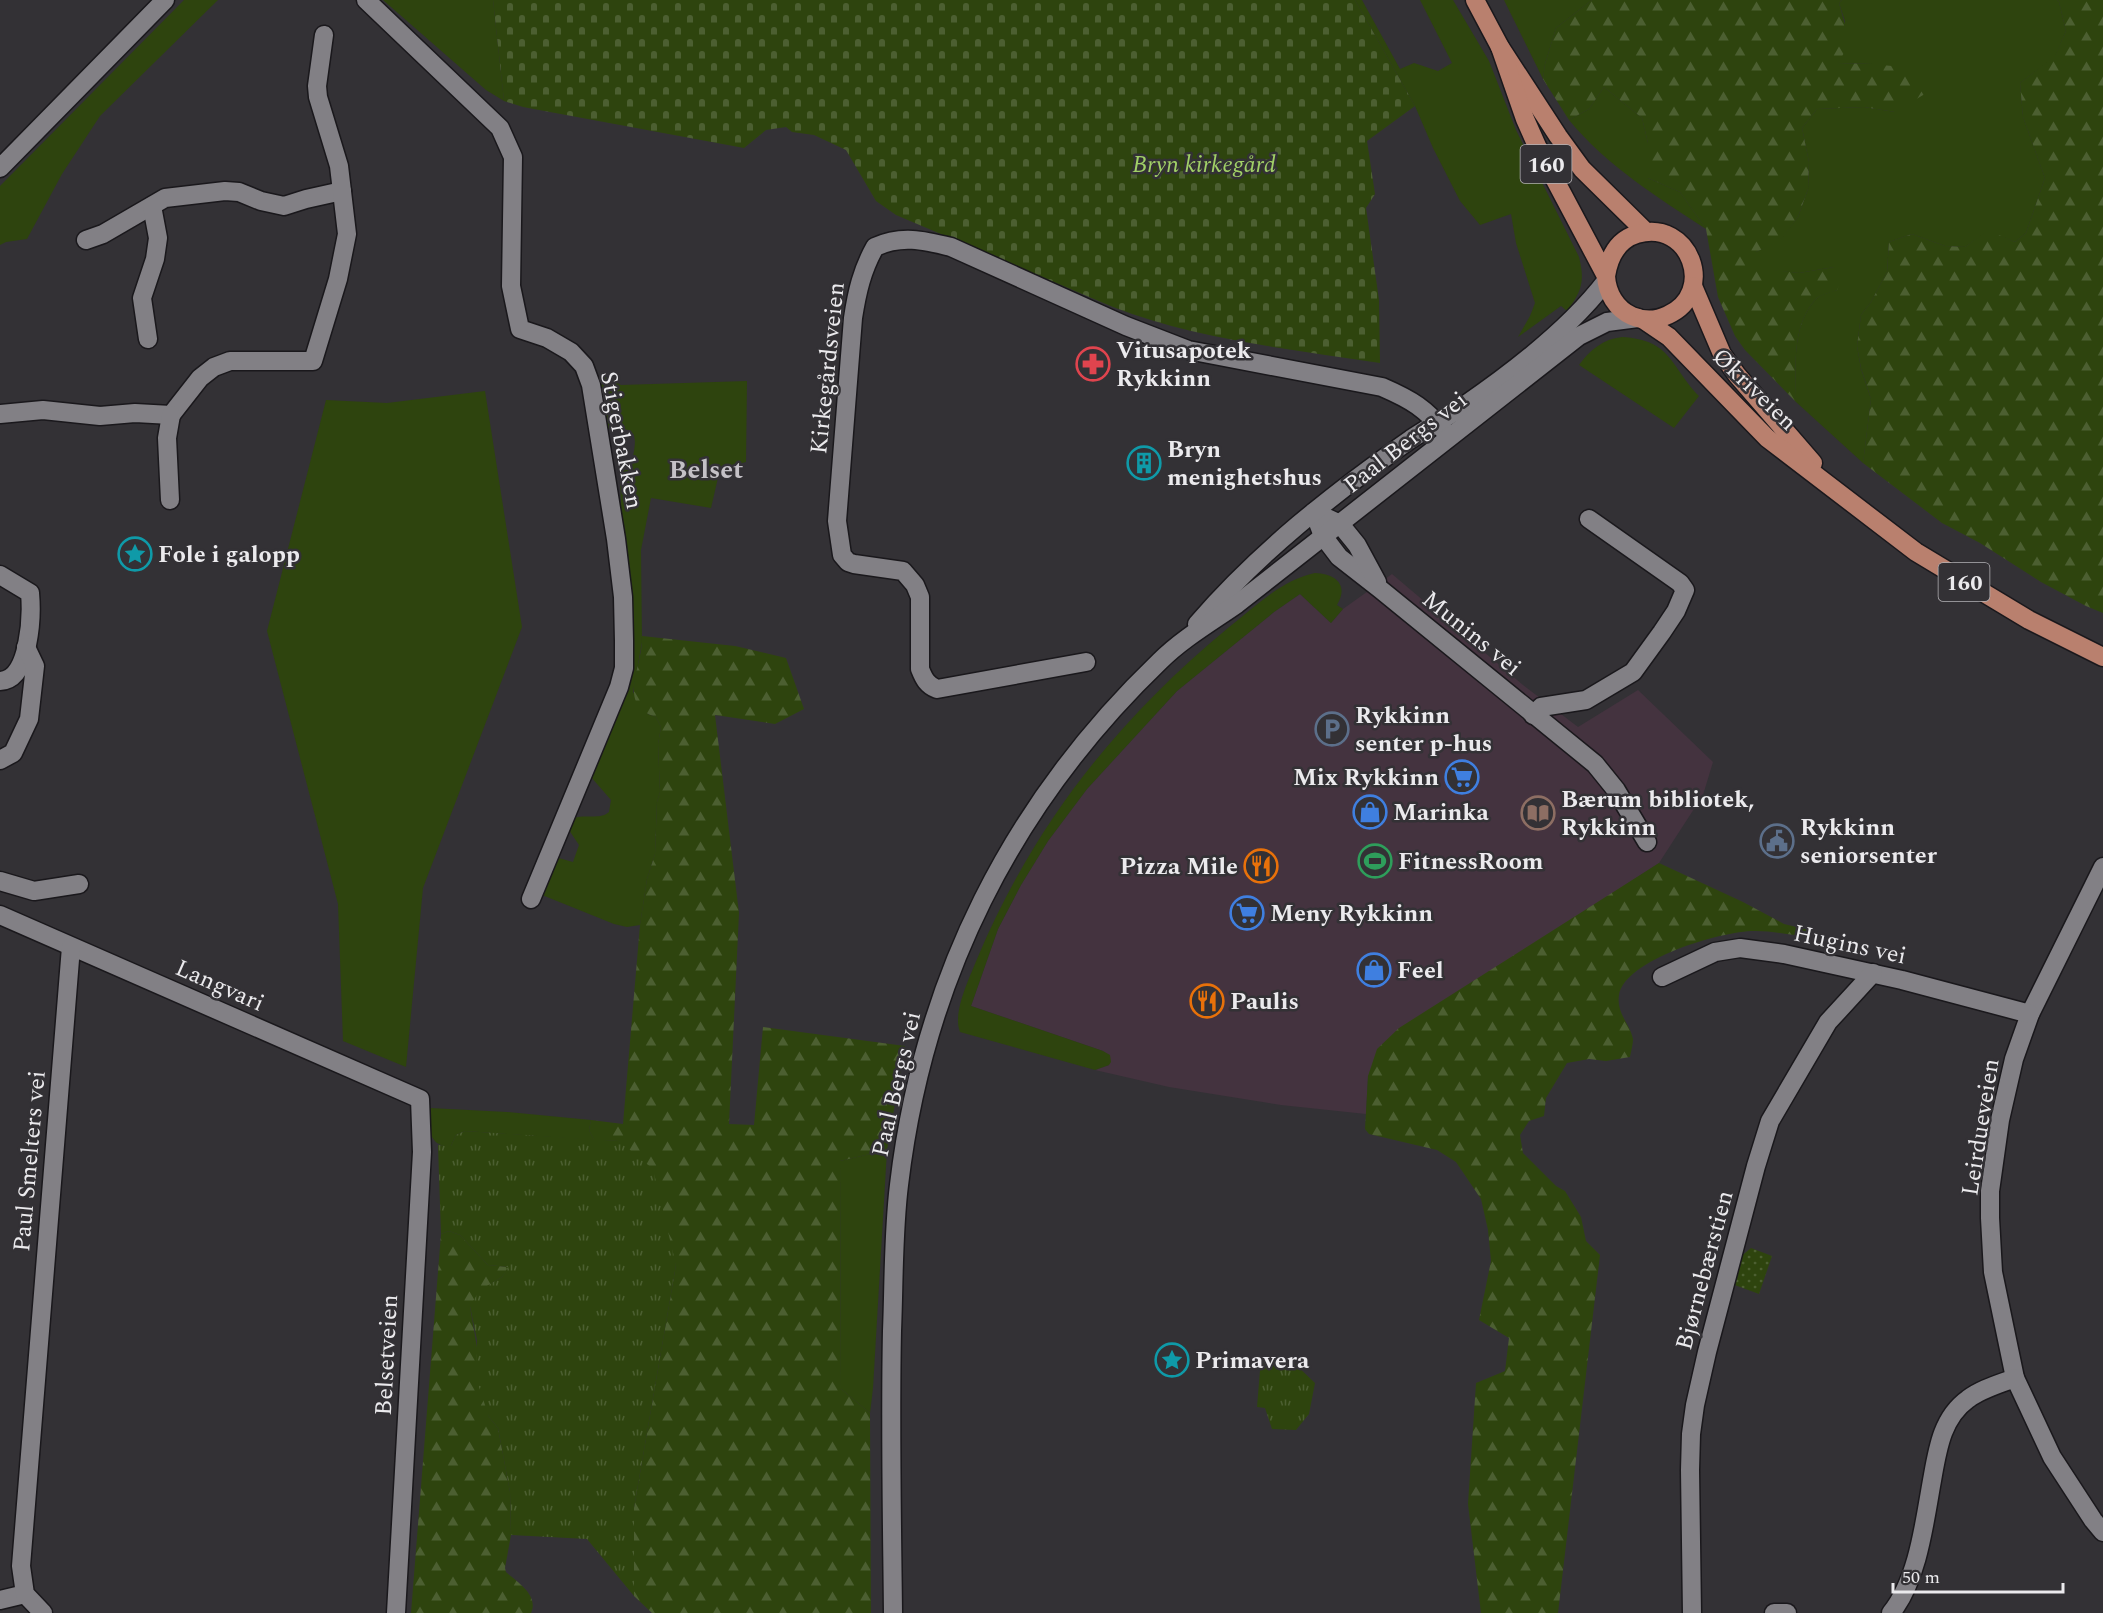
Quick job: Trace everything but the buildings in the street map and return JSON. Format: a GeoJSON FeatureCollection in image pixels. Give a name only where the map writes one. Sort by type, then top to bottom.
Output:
{"type":"FeatureCollection","features":[{"type":"Feature","properties":{"kind":"main road","name":"160"},"geometry":{"type":"LineString","coordinates":[[1475,0],[1500,46],[1582,169],[1646,232],[1669,236],[1679,242],[1692,262],[1693,286]]}},
{"type":"Feature","properties":{"kind":"main road","name":"160"},"geometry":{"type":"LineString","coordinates":[[1500,46],[1525,119],[1606,279],[1610,294],[1626,313],[1641,319]]}},
{"type":"Feature","properties":{"kind":"main road"},"geometry":{"type":"LineString","coordinates":[[1606,279],[1609,260],[1617,246],[1630,236],[1646,232]]}},
{"type":"Feature","properties":{"kind":"main road"},"geometry":{"type":"LineString","coordinates":[[1641,319],[1660,319],[1675,312],[1686,301],[1693,286]]}},
{"type":"Feature","properties":{"kind":"main road","name":"Økriveien"},"geometry":{"type":"LineString","coordinates":[[1693,286],[1722,354],[1737,375],[1836,490]]}},
{"type":"Feature","properties":{"kind":"main road","name":"Økriveien"},"geometry":{"type":"LineString","coordinates":[[1641,319],[1669,337],[1767,438],[1916,552],[2029,620],[2103,657]]}},
{"type":"Feature","properties":{"kind":"street"},"geometry":{"type":"LineString","coordinates":[[0,168],[165,0]]}},
{"type":"Feature","properties":{"kind":"street","name":"Stigerbakken"},"geometry":{"type":"LineString","coordinates":[[366,0],[500,128],[510,144],[513,156],[511,286],[520,329],[547,338],[584,366],[591,385],[599,425],[623,597],[624,668],[606,720],[531,899]]}},
{"type":"Feature","properties":{"kind":"street"},"geometry":{"type":"LineString","coordinates":[[170,500],[167,438],[171,415],[201,378],[214,367],[230,361],[313,361],[338,279],[347,234],[335,152],[318,97],[317,86],[324,35]]}},
{"type":"Feature","properties":{"kind":"street"},"geometry":{"type":"LineString","coordinates":[[86,240],[103,234],[165,198],[225,191],[239,192],[261,201],[284,206],[342,191]]}},
{"type":"Feature","properties":{"kind":"street"},"geometry":{"type":"LineString","coordinates":[[148,339],[142,297],[155,259],[158,238],[152,206]]}},
{"type":"Feature","properties":{"kind":"street","name":"Kirkegårdsveien"},"geometry":{"type":"LineString","coordinates":[[1086,662],[938,688],[931,686],[924,679],[920,669],[920,597],[915,585],[903,572],[854,564],[848,562],[842,555],[837,521],[853,318],[862,270],[875,247],[885,242],[911,238],[951,247],[1168,343],[1206,354],[1382,387],[1409,399],[1427,411],[1450,437]]}},
{"type":"Feature","properties":{"kind":"street","name":"Paal Bergs vei"},"geometry":{"type":"LineString","coordinates":[[1180,643],[1224,593],[1272,546],[1361,475],[1467,404],[1538,349],[1590,302],[1606,279]]}},
{"type":"Feature","properties":{"kind":"street","name":"Paal Bergs vei"},"geometry":{"type":"LineString","coordinates":[[893,1613],[890,1400],[894,1245],[898,1186],[909,1116],[934,1017],[951,969],[980,905],[1031,813],[1070,760],[1112,711],[1160,660],[1180,643],[1236,604],[1340,524],[1579,336],[1606,322],[1641,319]]}},
{"type":"Feature","properties":{"kind":"street"},"geometry":{"type":"LineString","coordinates":[[0,414],[43,410],[100,416],[135,413],[171,415]]}},
{"type":"Feature","properties":{"kind":"street","name":"Munins vei"},"geometry":{"type":"LineString","coordinates":[[1314,512],[1340,524],[1357,545],[1380,589]]}},
{"type":"Feature","properties":{"kind":"street","name":"Munins vei"},"geometry":{"type":"LineString","coordinates":[[1314,512],[1323,536],[1339,557],[1595,764],[1621,796],[1647,843]]}},
{"type":"Feature","properties":{"kind":"street"},"geometry":{"type":"LineString","coordinates":[[1533,715],[1541,707],[1586,699],[1633,672],[1671,618],[1685,590],[1680,582],[1588,519]]}},
{"type":"Feature","properties":{"kind":"street"},"geometry":{"type":"LineString","coordinates":[[0,575],[30,593],[32,612],[27,647],[22,663],[13,677],[0,681]]}},
{"type":"Feature","properties":{"kind":"street"},"geometry":{"type":"LineString","coordinates":[[0,760],[13,753],[29,719],[35,666],[27,647]]}},
{"type":"Feature","properties":{"kind":"street","name":"Leirdueveien"},"geometry":{"type":"LineString","coordinates":[[2103,867],[2030,1014],[2014,1059],[2006,1090],[1990,1191],[1993,1272],[2015,1378],[2052,1457],[2103,1532]]}},
{"type":"Feature","properties":{"kind":"street"},"geometry":{"type":"LineString","coordinates":[[0,881],[34,891],[79,884]]}},
{"type":"Feature","properties":{"kind":"street","name":"Langvari"},"geometry":{"type":"LineString","coordinates":[[0,915],[420,1099]]}},
{"type":"Feature","properties":{"kind":"street","name":"Paul Smelters vei"},"geometry":{"type":"LineString","coordinates":[[25,1594],[21,1566],[26,1487],[71,947]]}},
{"type":"Feature","properties":{"kind":"street","name":"Hugins vei"},"geometry":{"type":"LineString","coordinates":[[1662,977],[1715,952],[1740,948],[1784,954],[1873,973],[2030,1014]]}},
{"type":"Feature","properties":{"kind":"street","name":"Bjørnebærstien"},"geometry":{"type":"LineString","coordinates":[[1692,1613],[1690,1470],[1694,1415],[1707,1352],[1756,1166],[1770,1121],[1828,1022],[1873,973]]}},
{"type":"Feature","properties":{"kind":"street","name":"Belsetveien"},"geometry":{"type":"LineString","coordinates":[[396,1613],[422,1152],[420,1099]]}},
{"type":"Feature","properties":{"kind":"street"},"geometry":{"type":"LineString","coordinates":[[1891,1613],[1903,1595],[1915,1562],[1943,1429],[1951,1415],[1968,1399],[1985,1389],[2015,1378]]}},
{"type":"Feature","properties":{"kind":"street"},"geometry":{"type":"LineString","coordinates":[[0,1600],[25,1594],[43,1613]]}},
{"type":"Feature","properties":{"kind":"street"},"geometry":{"type":"LineString","coordinates":[[1773,1613],[1787,1613]]}},
{"type":"Feature","properties":{"kind":"shaded area"},"geometry":{"type":"Polygon","coordinates":[[[1392,574],[1523,685],[1578,727],[1638,690],[1713,762],[1703,795],[1659,863],[1558,929],[1368,1076],[1366,1114],[1281,1105],[1169,1087],[1095,1070],[1109,1065],[1103,1051],[971,1006],[998,929],[1048,841],[1087,789],[1177,691],[1274,612],[1300,594],[1331,623],[1343,609],[1392,574]]]}},
{"type":"Feature","properties":{"kind":"green space"},"geometry":{"type":"Polygon","coordinates":[[[184,0],[218,0],[100,116],[62,174],[27,239],[0,245],[0,186],[184,0]]]}},
{"type":"Feature","properties":{"kind":"green space"},"geometry":{"type":"Polygon","coordinates":[[[383,0],[493,0],[504,101],[486,90],[383,0]]]}},
{"type":"Feature","properties":{"kind":"green space","name":"Bryn kirkegård"},"geometry":{"type":"Polygon","coordinates":[[[493,0],[1355,0],[1415,106],[1367,141],[1375,194],[1366,208],[1379,300],[1380,363],[1211,336],[1113,307],[896,215],[876,201],[846,150],[814,135],[792,132],[786,127],[766,130],[744,148],[523,107],[504,101],[493,0]]]}},
{"type":"Feature","properties":{"kind":"green space"},"geometry":{"type":"Polygon","coordinates":[[[1355,0],[1362,0],[1400,69],[1414,63],[1438,71],[1452,63],[1420,0],[1453,0],[1489,61],[1516,130],[1579,257],[1582,273],[1581,286],[1567,311],[1561,306],[1518,337],[1535,303],[1516,243],[1511,214],[1480,225],[1460,201],[1415,106],[1355,0]]]}},
{"type":"Feature","properties":{"kind":"green space"},"geometry":{"type":"Polygon","coordinates":[[[1504,0],[1592,0],[1556,28],[1543,79],[1504,0]]]}},
{"type":"Feature","properties":{"kind":"green space"},"geometry":{"type":"Polygon","coordinates":[[[1592,0],[1842,0],[1839,3],[1850,43],[1838,63],[1912,68],[1933,89],[1895,112],[1864,107],[1817,109],[1802,128],[1809,162],[1808,189],[1798,217],[1780,241],[1756,252],[1756,268],[1799,273],[1834,267],[1843,275],[1837,290],[1816,299],[1802,322],[1797,348],[1796,402],[1745,350],[1735,336],[1718,297],[1706,229],[1680,192],[1648,178],[1648,143],[1642,118],[1604,87],[1589,109],[1569,120],[1543,79],[1556,28],[1592,0]]]}},
{"type":"Feature","properties":{"kind":"green space"},"geometry":{"type":"Polygon","coordinates":[[[1842,0],[2057,0],[2066,31],[2055,57],[2020,83],[2023,117],[2045,178],[2026,233],[2015,242],[1988,231],[1965,247],[1945,246],[1912,234],[1889,242],[1887,272],[1871,302],[1861,315],[1857,346],[1861,369],[1871,399],[1863,463],[1796,402],[1797,348],[1802,322],[1816,299],[1823,294],[1837,290],[1834,267],[1799,273],[1756,269],[1756,252],[1780,240],[1798,217],[1808,189],[1809,162],[1802,128],[1817,109],[1864,107],[1895,112],[1872,64],[1838,63],[1845,21],[1839,3],[1842,0]]]}},
{"type":"Feature","properties":{"kind":"green space"},"geometry":{"type":"Polygon","coordinates":[[[2057,0],[2103,0],[2103,613],[2041,582],[1980,543],[1942,523],[1863,463],[1871,399],[1857,346],[1861,315],[1871,302],[1887,272],[1889,242],[1912,234],[1945,246],[1965,247],[1988,230],[2015,242],[2026,233],[2045,178],[2023,117],[2020,83],[2055,56],[2066,31],[2057,0]]]}},
{"type":"Feature","properties":{"kind":"green space"},"geometry":{"type":"Polygon","coordinates":[[[1604,87],[1642,118],[1648,143],[1648,178],[1680,192],[1706,229],[1651,193],[1616,166],[1569,120],[1589,109],[1604,87]]]}},
{"type":"Feature","properties":{"kind":"green space"},"geometry":{"type":"Polygon","coordinates":[[[1622,337],[1651,343],[1661,349],[1699,396],[1674,428],[1579,365],[1598,346],[1622,337]]]}},
{"type":"Feature","properties":{"kind":"green space"},"geometry":{"type":"Polygon","coordinates":[[[603,376],[621,385],[747,381],[746,462],[720,469],[711,508],[651,498],[641,550],[642,642],[633,692],[648,714],[656,717],[661,727],[658,744],[660,792],[657,802],[655,854],[647,879],[640,925],[627,927],[542,895],[555,857],[573,862],[579,845],[569,830],[574,818],[601,816],[609,812],[611,800],[591,777],[630,654],[620,471],[632,469],[635,439],[629,430],[607,427],[595,378],[603,376]]]}},
{"type":"Feature","properties":{"kind":"green space"},"geometry":{"type":"Polygon","coordinates":[[[485,391],[522,627],[423,888],[406,1067],[343,1041],[338,904],[267,631],[326,400],[387,403],[485,391]]]}},
{"type":"Feature","properties":{"kind":"green space"},"geometry":{"type":"Polygon","coordinates":[[[1315,573],[1334,578],[1341,586],[1342,592],[1337,605],[1343,609],[1331,623],[1300,594],[1274,612],[1177,691],[1087,789],[1048,841],[998,929],[971,1006],[1103,1051],[1110,1055],[1109,1065],[1095,1070],[960,1032],[958,1015],[963,995],[1000,910],[1052,819],[1082,778],[1114,738],[1187,663],[1269,595],[1291,582],[1315,573]]]}},
{"type":"Feature","properties":{"kind":"green space"},"geometry":{"type":"Polygon","coordinates":[[[642,636],[735,646],[786,658],[804,709],[775,724],[715,715],[739,913],[729,1124],[754,1125],[763,1027],[905,1046],[887,1150],[840,1161],[841,1389],[870,1413],[871,1613],[652,1613],[634,1596],[634,1508],[676,1265],[619,1141],[594,1140],[589,1130],[591,1120],[623,1124],[640,925],[647,879],[655,854],[657,802],[660,792],[658,744],[661,727],[656,717],[644,711],[637,703],[634,694],[642,636]]]}},
{"type":"Feature","properties":{"kind":"green space"},"geometry":{"type":"Polygon","coordinates":[[[1659,863],[1784,924],[1809,930],[1807,936],[1756,931],[1700,941],[1678,949],[1638,970],[1625,982],[1619,995],[1621,1013],[1633,1039],[1630,1057],[1606,1061],[1589,1059],[1567,1063],[1546,1098],[1544,1116],[1529,1121],[1520,1135],[1523,1153],[1556,1186],[1565,1191],[1581,1217],[1586,1241],[1600,1255],[1558,1613],[1481,1613],[1468,1504],[1476,1383],[1505,1371],[1509,1338],[1479,1320],[1491,1261],[1488,1230],[1481,1199],[1456,1162],[1437,1150],[1369,1134],[1365,1129],[1368,1076],[1377,1049],[1399,1028],[1659,863]]]}},
{"type":"Feature","properties":{"kind":"green space"},"geometry":{"type":"Polygon","coordinates":[[[430,1108],[591,1120],[589,1130],[594,1140],[465,1131],[456,1135],[451,1146],[444,1146],[434,1140],[431,1134],[430,1108]]]}},
{"type":"Feature","properties":{"kind":"green space"},"geometry":{"type":"Polygon","coordinates":[[[465,1131],[619,1141],[653,1169],[676,1265],[634,1508],[634,1596],[587,1539],[511,1535],[510,1492],[498,1428],[489,1417],[476,1378],[477,1340],[470,1306],[480,1290],[502,1277],[508,1267],[488,1265],[460,1235],[449,1231],[441,1234],[438,1145],[451,1146],[456,1135],[465,1131]]]}},
{"type":"Feature","properties":{"kind":"green space"},"geometry":{"type":"Polygon","coordinates":[[[887,1150],[870,1413],[841,1389],[840,1161],[887,1150]]]}},
{"type":"Feature","properties":{"kind":"green space"},"geometry":{"type":"Polygon","coordinates":[[[449,1231],[460,1235],[488,1265],[509,1267],[502,1277],[489,1285],[470,1307],[489,1417],[498,1428],[510,1492],[511,1535],[505,1568],[506,1572],[530,1595],[533,1607],[531,1613],[411,1613],[441,1234],[449,1231]]]}},
{"type":"Feature","properties":{"kind":"green space"},"geometry":{"type":"Polygon","coordinates":[[[1751,1248],[1772,1256],[1759,1294],[1732,1284],[1739,1258],[1751,1248]]]}},
{"type":"Feature","properties":{"kind":"green space"},"geometry":{"type":"Polygon","coordinates":[[[1261,1358],[1292,1361],[1315,1383],[1309,1414],[1296,1430],[1272,1429],[1265,1408],[1257,1407],[1261,1358]]]}},
{"type":"Feature","properties":{"kind":"place","name":"Vitusapotek Rykkinn"},"geometry":{"type":"Point","coordinates":[1093,364]}},
{"type":"Feature","properties":{"kind":"place","name":"Bryn menighetshus"},"geometry":{"type":"Point","coordinates":[1144,463]}},
{"type":"Feature","properties":{"kind":"place","name":"Fole i galopp"},"geometry":{"type":"Point","coordinates":[135,554]}},
{"type":"Feature","properties":{"kind":"place","name":"Rykkinn senter p-hus"},"geometry":{"type":"Point","coordinates":[1332,729]}},
{"type":"Feature","properties":{"kind":"place","name":"Mix Rykkinn"},"geometry":{"type":"Point","coordinates":[1462,777]}},
{"type":"Feature","properties":{"kind":"place","name":"Marinka"},"geometry":{"type":"Point","coordinates":[1370,812]}},
{"type":"Feature","properties":{"kind":"place","name":"Bærum bibliotek, Rykkinn"},"geometry":{"type":"Point","coordinates":[1538,813]}},
{"type":"Feature","properties":{"kind":"place","name":"Rykkinn seniorsenter"},"geometry":{"type":"Point","coordinates":[1777,841]}},
{"type":"Feature","properties":{"kind":"place","name":"FitnessRoom"},"geometry":{"type":"Point","coordinates":[1375,861]}},
{"type":"Feature","properties":{"kind":"place","name":"Pizza Mile"},"geometry":{"type":"Point","coordinates":[1261,866]}},
{"type":"Feature","properties":{"kind":"place","name":"Meny Rykkinn"},"geometry":{"type":"Point","coordinates":[1247,913]}},
{"type":"Feature","properties":{"kind":"place","name":"Feel"},"geometry":{"type":"Point","coordinates":[1374,970]}},
{"type":"Feature","properties":{"kind":"place","name":"Paulis"},"geometry":{"type":"Point","coordinates":[1207,1001]}},
{"type":"Feature","properties":{"kind":"place","name":"Primavera"},"geometry":{"type":"Point","coordinates":[1172,1360]}},
{"type":"Feature","properties":{"kind":"district","name":"Belset"},"geometry":{"type":"Point","coordinates":[706,469]}}]}
